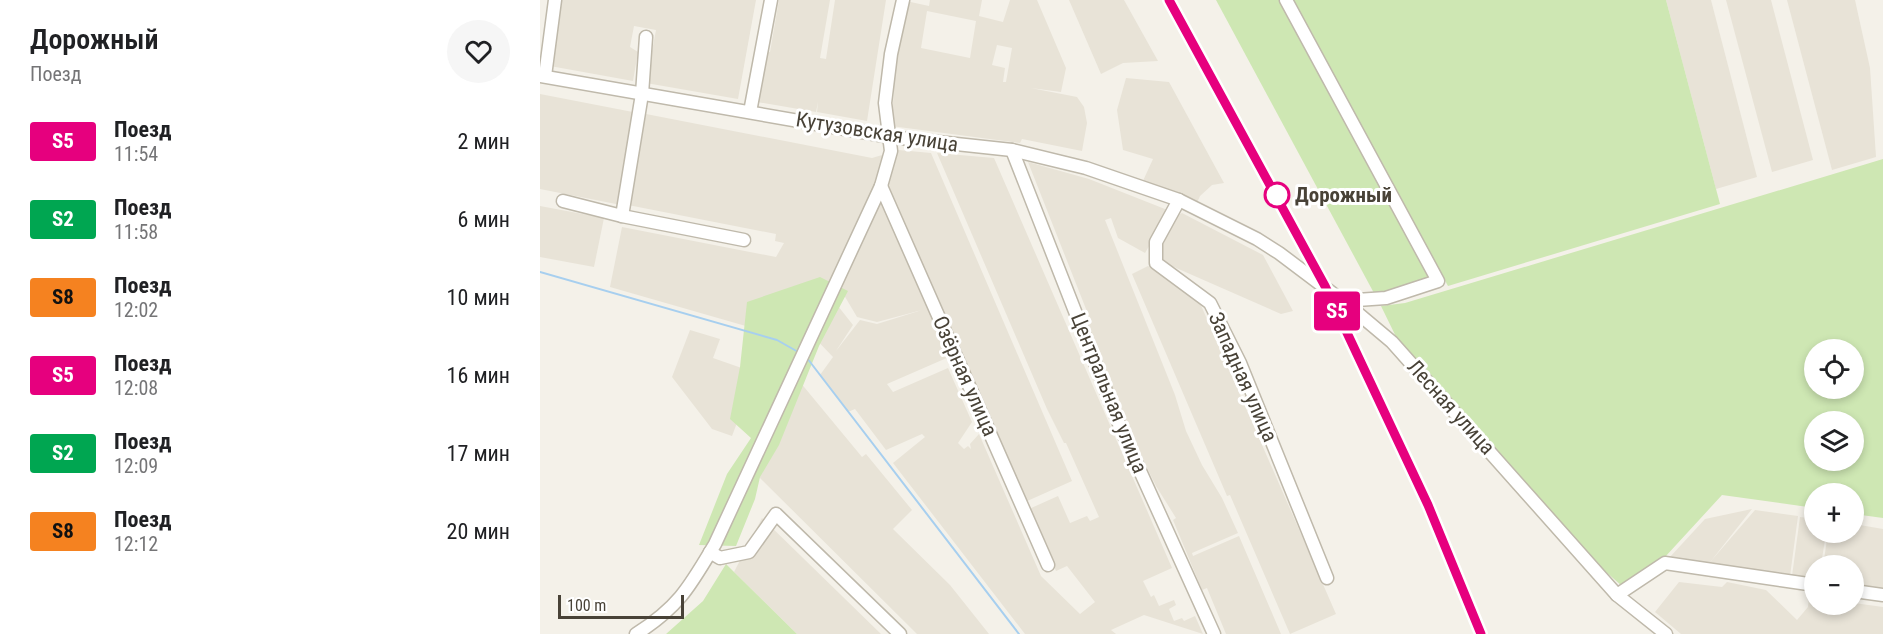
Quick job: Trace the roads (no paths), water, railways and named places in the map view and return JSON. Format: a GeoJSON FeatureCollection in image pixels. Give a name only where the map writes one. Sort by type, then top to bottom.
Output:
{"type":"FeatureCollection","features":[{"type":"Feature","properties":{"kind":"street"},"geometry":{"type":"LineString","coordinates":[[542,76],[555,0]]}},
{"type":"Feature","properties":{"kind":"street"},"geometry":{"type":"LineString","coordinates":[[750,112],[771,0]]}},
{"type":"Feature","properties":{"kind":"street"},"geometry":{"type":"LineString","coordinates":[[636,634],[663,617],[682,598],[710,552],[881,186],[891,151],[891,136],[885,103],[891,54],[903,0]]}},
{"type":"Feature","properties":{"kind":"street"},"geometry":{"type":"LineString","coordinates":[[1286,0],[1438,281],[1386,298],[1357,300],[1348,304]]}},
{"type":"Feature","properties":{"kind":"street"},"geometry":{"type":"LineString","coordinates":[[622,216],[642,94],[646,36]]}},
{"type":"Feature","properties":{"kind":"street","name":"Кутузовская улица"},"geometry":{"type":"LineString","coordinates":[[542,76],[891,136],[1012,150],[1086,168],[1179,200],[1207,214]]}},
{"type":"Feature","properties":{"kind":"street","name":"Центральная улица"},"geometry":{"type":"LineString","coordinates":[[1012,150],[1121,429],[1214,634]]}},
{"type":"Feature","properties":{"kind":"street","name":"Озёрная улица"},"geometry":{"type":"LineString","coordinates":[[881,186],[1048,565]]}},
{"type":"Feature","properties":{"kind":"street","name":"Западная улица"},"geometry":{"type":"LineString","coordinates":[[1179,200],[1156,242],[1156,263],[1210,303],[1240,363],[1327,578]]}},
{"type":"Feature","properties":{"kind":"street"},"geometry":{"type":"LineString","coordinates":[[563,201],[622,216],[744,240]]}},
{"type":"Feature","properties":{"kind":"street","name":"Лесная улица"},"geometry":{"type":"LineString","coordinates":[[1207,214],[1257,238],[1348,304],[1392,342],[1617,595],[1666,634]]}},
{"type":"Feature","properties":{"kind":"street"},"geometry":{"type":"LineString","coordinates":[[710,552],[720,558],[748,552],[776,514],[900,634]]}},
{"type":"Feature","properties":{"kind":"street"},"geometry":{"type":"LineString","coordinates":[[1617,595],[1665,563],[1804,583]]}},
{"type":"Feature","properties":{"kind":"street"},"geometry":{"type":"LineString","coordinates":[[1864,592],[1883,595]]}},
{"type":"Feature","properties":{"kind":"waterway"},"geometry":{"type":"LineString","coordinates":[[540,272],[777,340],[800,353]]}},
{"type":"Feature","properties":{"kind":"waterway"},"geometry":{"type":"LineString","coordinates":[[807,358],[1019,634]]}},
{"type":"Feature","properties":{"kind":"railway"},"geometry":{"type":"LineString","coordinates":[[1169,0],[1325,286],[1428,505],[1482,634]]}},
{"type":"Feature","properties":{"kind":"train","name":"S5"},"geometry":{"type":"LineString","coordinates":[[1169,0],[1325,286],[1428,505],[1481,634]]}},
{"type":"Feature","properties":{"kind":"place","name":"Дорожный"},"geometry":{"type":"Point","coordinates":[1277,195]}}]}
